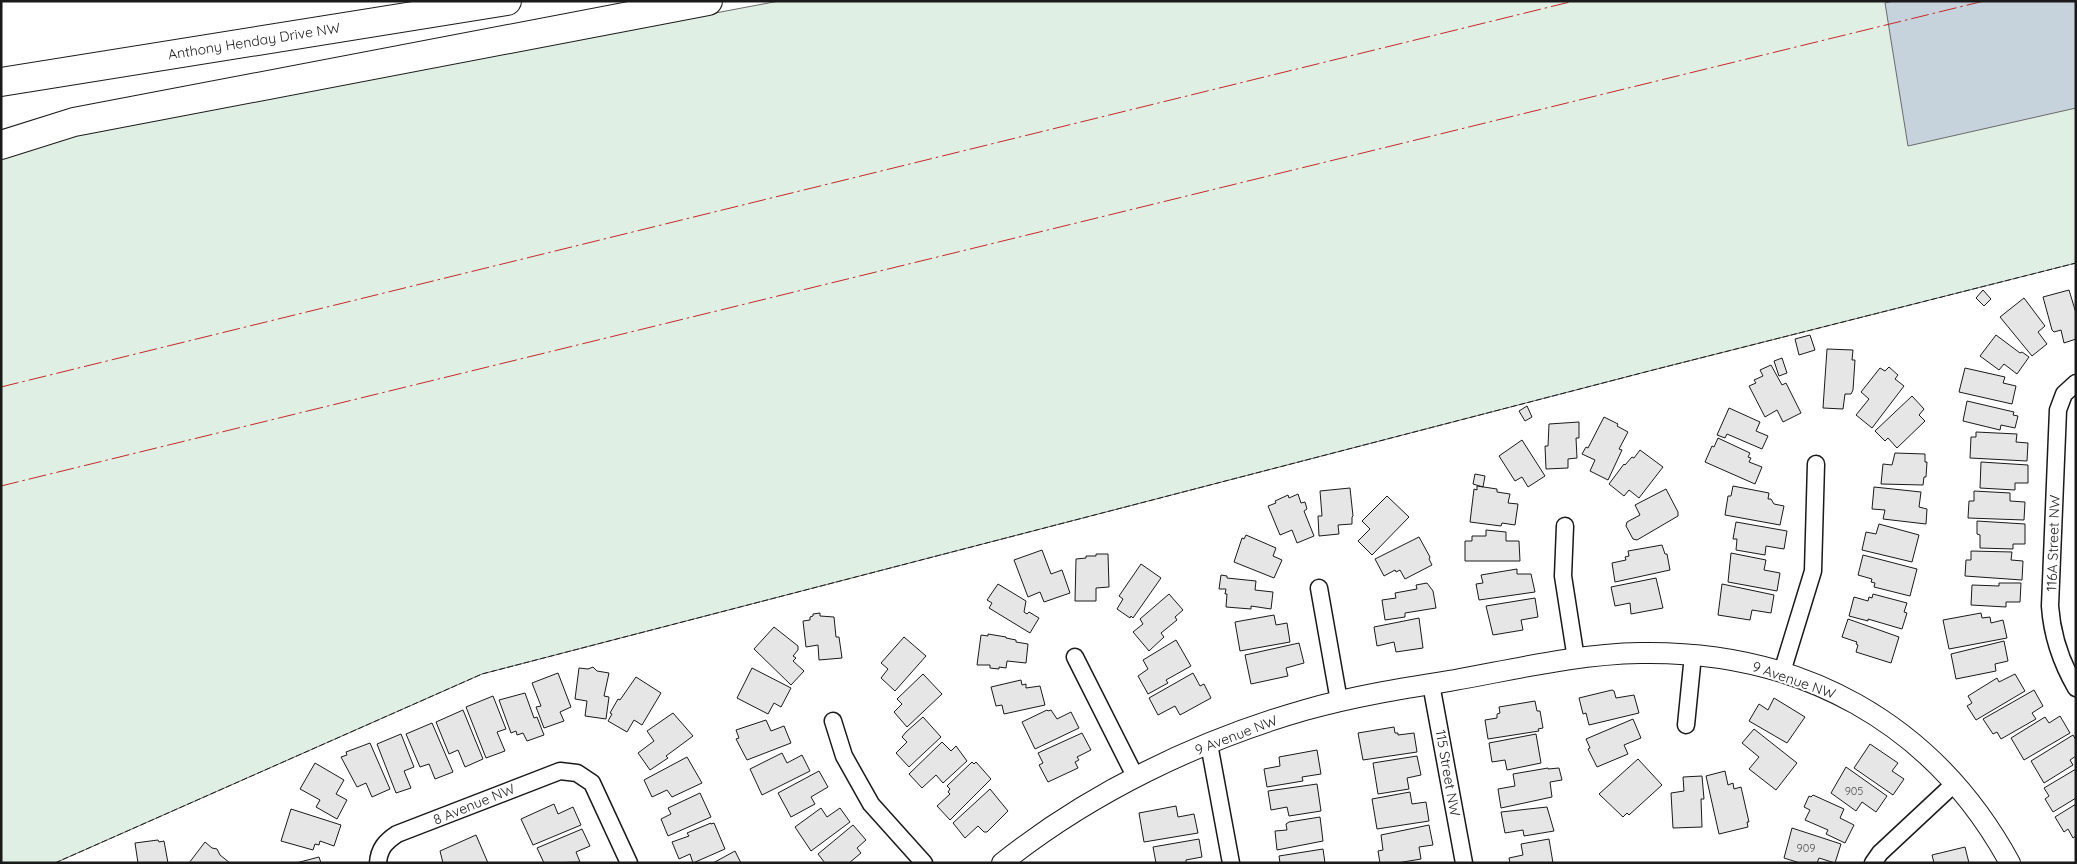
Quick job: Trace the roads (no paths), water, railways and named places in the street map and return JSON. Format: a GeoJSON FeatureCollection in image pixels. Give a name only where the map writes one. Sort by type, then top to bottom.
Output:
{"type":"FeatureCollection","features":[{"type":"Feature","properties":{"kind":"highway","name":"Anthony Henday Drive NW"},"geometry":{"type":"LineString","coordinates":[[1,82],[507,1]]}},
{"type":"Feature","properties":{"kind":"highway"},"geometry":{"type":"LineString","coordinates":[[1,145],[74,122],[708,1]]}},
{"type":"Feature","properties":{"kind":"street","name":"116A Street NW"},"geometry":{"type":"LineString","coordinates":[[2070,389],[2058,410],[2057,420],[2050,606],[2051,624],[2057,646],[2076,688]]}},
{"type":"Feature","properties":{"kind":"street"},"geometry":{"type":"LineString","coordinates":[[1782,672],[1812,570],[1816,464]]}},
{"type":"Feature","properties":{"kind":"street"},"geometry":{"type":"LineString","coordinates":[[1565,526],[1563,576],[1576,659]]}},
{"type":"Feature","properties":{"kind":"street"},"geometry":{"type":"LineString","coordinates":[[1319,588],[1340,701]]}},
{"type":"Feature","properties":{"kind":"street","name":"9 Avenue NW"},"geometry":{"type":"LineString","coordinates":[[1002,863],[1046,831],[1136,778],[1209,744],[1272,720],[1340,701],[1431,684],[1576,659],[1640,653],[1693,655],[1746,663],[1782,672],[1818,685],[1879,717],[1928,755],[1955,783],[1997,840],[2010,863]]}},
{"type":"Feature","properties":{"kind":"street"},"geometry":{"type":"LineString","coordinates":[[1686,725],[1693,655]]}},
{"type":"Feature","properties":{"kind":"street"},"geometry":{"type":"LineString","coordinates":[[1075,657],[1136,778]]}},
{"type":"Feature","properties":{"kind":"street","name":"115 Street NW"},"geometry":{"type":"LineString","coordinates":[[1431,684],[1464,863]]}},
{"type":"Feature","properties":{"kind":"street"},"geometry":{"type":"LineString","coordinates":[[833,721],[844,756],[871,804],[924,863]]}},
{"type":"Feature","properties":{"kind":"street"},"geometry":{"type":"LineString","coordinates":[[1209,744],[1231,863]]}},
{"type":"Feature","properties":{"kind":"street","name":"8 Avenue NW"},"geometry":{"type":"LineString","coordinates":[[378,858],[383,846],[397,834],[560,771],[577,773],[586,778],[595,787],[629,863]]}},
{"type":"Feature","properties":{"kind":"street"},"geometry":{"type":"LineString","coordinates":[[1873,863],[1880,853],[1955,783]]}}]}
